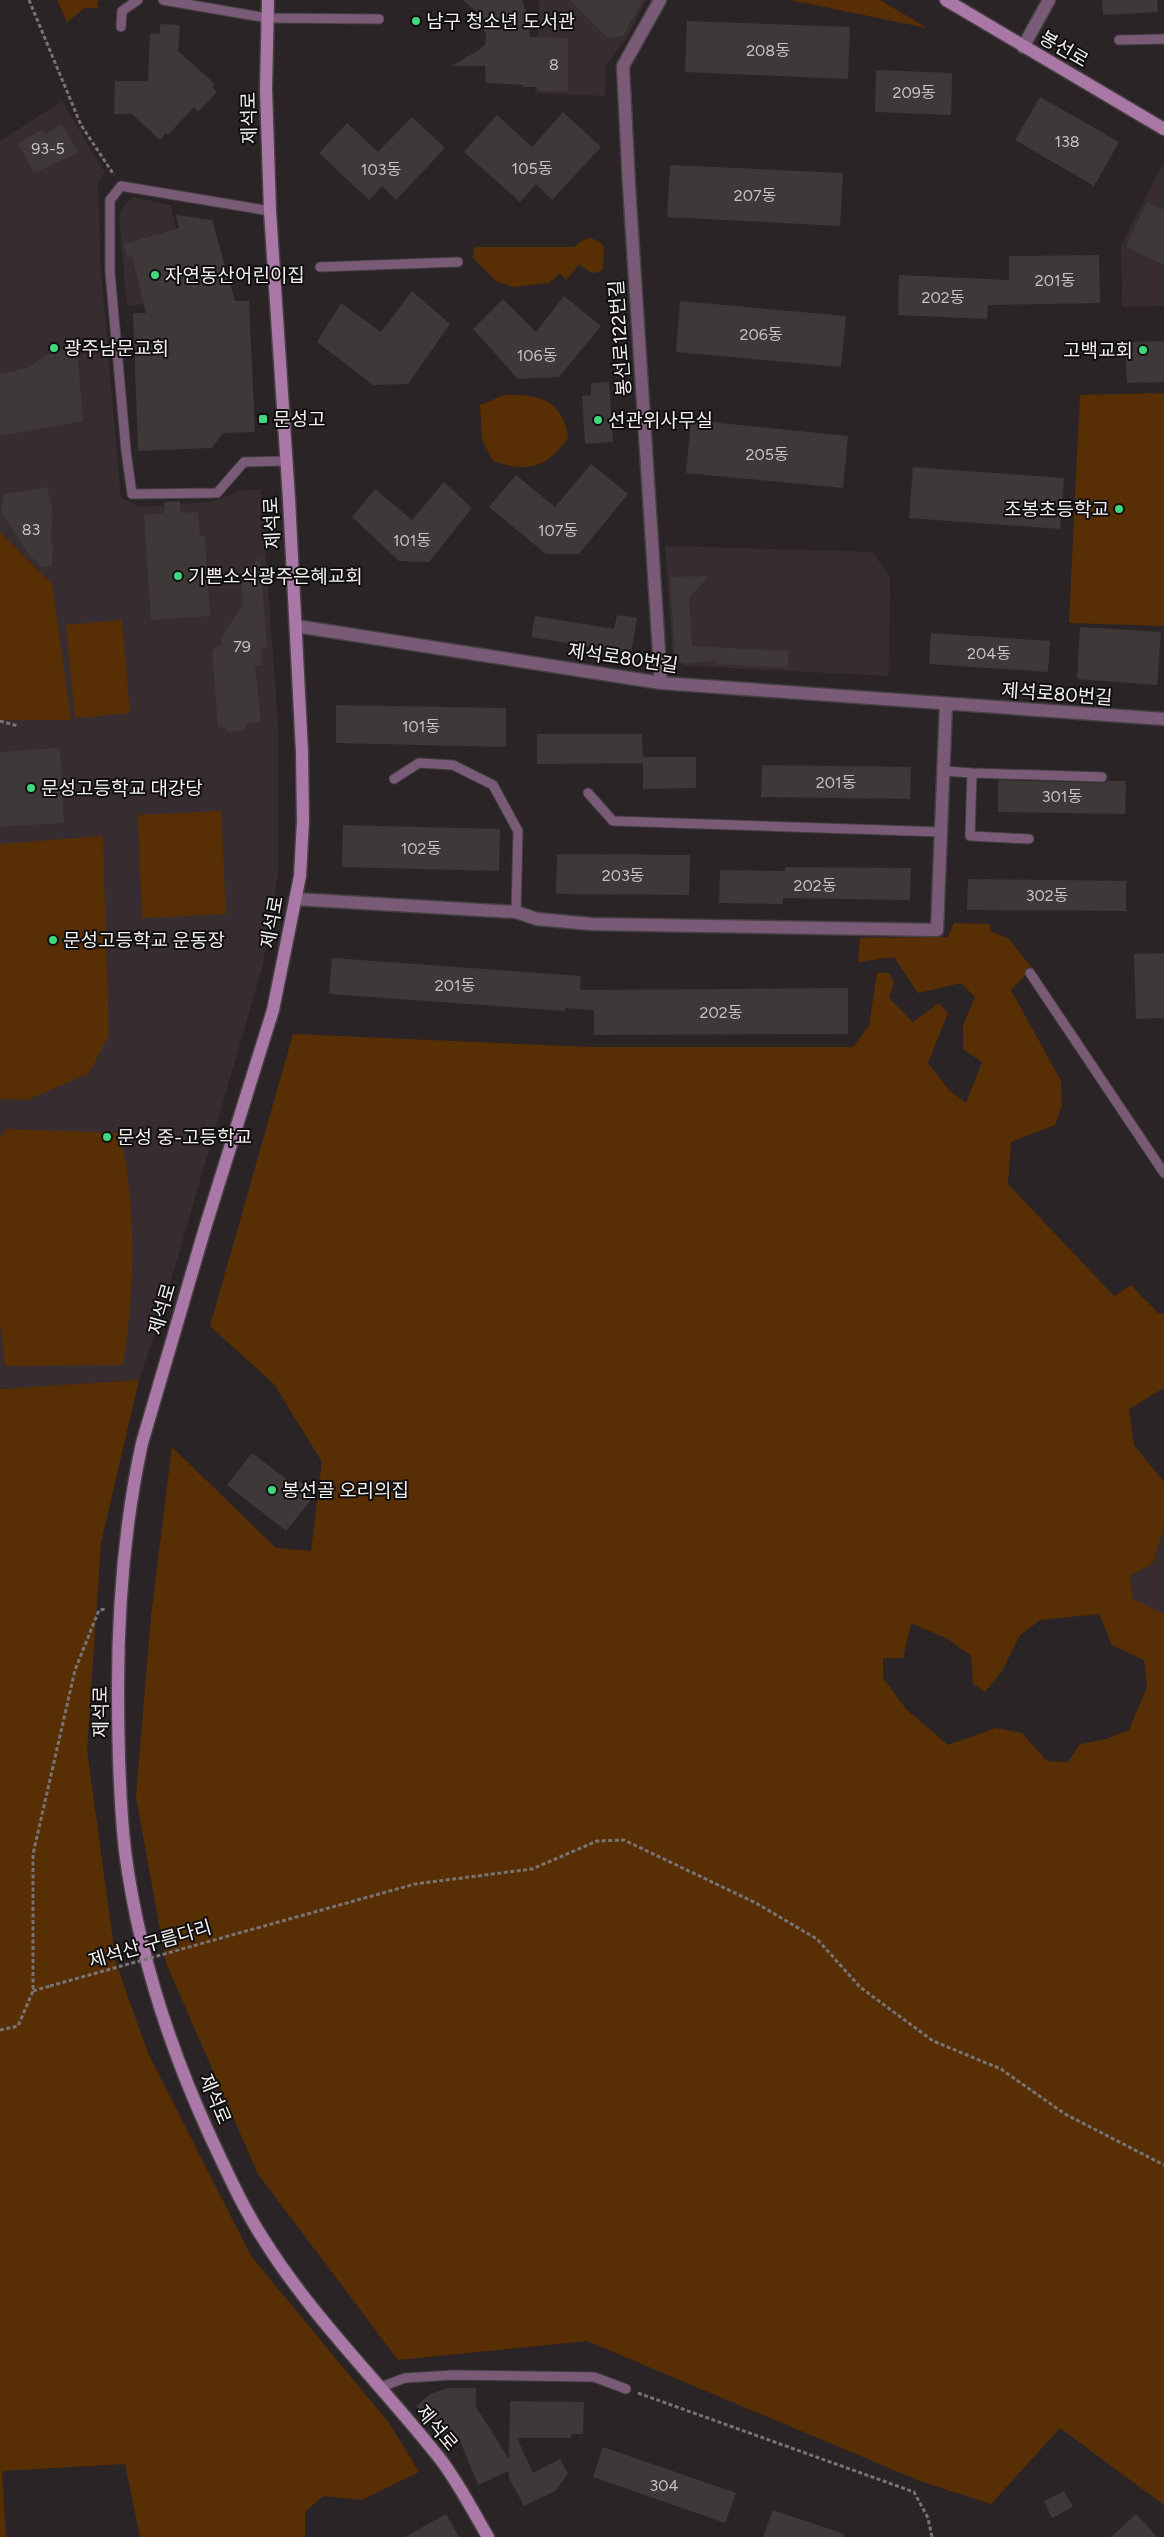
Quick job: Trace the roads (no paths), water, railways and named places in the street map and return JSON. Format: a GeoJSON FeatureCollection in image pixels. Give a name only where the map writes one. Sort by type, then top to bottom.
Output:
{"type":"FeatureCollection","features":[{"type":"Feature","properties":{"kind":"street","name":"제석로"},"geometry":{"type":"LineString","coordinates":[[268,0],[270,211],[287,461],[302,752],[303,822],[300,876],[273,1010],[205,1228],[142,1443],[126,1528],[120,1607],[118,1747],[126,1851],[144,1952],[176,2054],[223,2164],[263,2239],[300,2290],[378,2388],[442,2462],[488,2537]]}},
{"type":"Feature","properties":{"kind":"street","name":"봉선로122번길"},"geometry":{"type":"LineString","coordinates":[[660,0],[624,66],[629,186],[661,683]]}},
{"type":"Feature","properties":{"kind":"street","name":"봉선로"},"geometry":{"type":"LineString","coordinates":[[946,0],[1164,129]]}},
{"type":"Feature","properties":{"kind":"street"},"geometry":{"type":"LineString","coordinates":[[1023,47],[1049,0]]}},
{"type":"Feature","properties":{"kind":"street","name":"제석로80번길"},"geometry":{"type":"LineString","coordinates":[[296,626],[661,683],[1164,719]]}},
{"type":"Feature","properties":{"kind":"street"},"geometry":{"type":"LineString","coordinates":[[295,899],[516,912],[537,918],[591,924],[937,930],[945,771],[946,704]]}},
{"type":"Feature","properties":{"kind":"lane"},"geometry":{"type":"LineString","coordinates":[[121,27],[122,11],[138,0]]}},
{"type":"Feature","properties":{"kind":"lane"},"geometry":{"type":"LineString","coordinates":[[163,0],[267,18],[379,19]]}},
{"type":"Feature","properties":{"kind":"lane"},"geometry":{"type":"LineString","coordinates":[[1119,40],[1164,39]]}},
{"type":"Feature","properties":{"kind":"lane"},"geometry":{"type":"LineString","coordinates":[[270,211],[121,186],[110,200],[110,272],[126,451],[132,494],[217,492],[244,462],[287,461]]}},
{"type":"Feature","properties":{"kind":"lane"},"geometry":{"type":"LineString","coordinates":[[320,267],[458,262]]}},
{"type":"Feature","properties":{"kind":"lane"},"geometry":{"type":"LineString","coordinates":[[394,779],[419,763],[453,765],[493,785],[518,831],[516,912]]}},
{"type":"Feature","properties":{"kind":"lane"},"geometry":{"type":"LineString","coordinates":[[945,771],[972,774],[1102,777]]}},
{"type":"Feature","properties":{"kind":"lane"},"geometry":{"type":"LineString","coordinates":[[972,774],[970,836],[1029,838]]}},
{"type":"Feature","properties":{"kind":"lane"},"geometry":{"type":"LineString","coordinates":[[588,793],[613,821],[942,832]]}},
{"type":"Feature","properties":{"kind":"lane"},"geometry":{"type":"LineString","coordinates":[[1030,973],[1164,1174]]}},
{"type":"Feature","properties":{"kind":"lane"},"geometry":{"type":"LineString","coordinates":[[378,2388],[405,2378],[453,2375],[594,2378],[626,2389]]}},
{"type":"Feature","properties":{"kind":"place","name":"남구 청소년 도서관"},"geometry":{"type":"Point","coordinates":[416,21]}},
{"type":"Feature","properties":{"kind":"place","name":"자연동산어린이집"},"geometry":{"type":"Point","coordinates":[155,275]}},
{"type":"Feature","properties":{"kind":"place","name":"광주남문교회"},"geometry":{"type":"Point","coordinates":[54,348]}},
{"type":"Feature","properties":{"kind":"place","name":"고백교회"},"geometry":{"type":"Point","coordinates":[1143,350]}},
{"type":"Feature","properties":{"kind":"place","name":"문성고"},"geometry":{"type":"Point","coordinates":[263,419]}},
{"type":"Feature","properties":{"kind":"place","name":"선관위사무실"},"geometry":{"type":"Point","coordinates":[598,420]}},
{"type":"Feature","properties":{"kind":"place","name":"조봉초등학교"},"geometry":{"type":"Point","coordinates":[1119,509]}},
{"type":"Feature","properties":{"kind":"place","name":"기쁜소식광주은혜교회"},"geometry":{"type":"Point","coordinates":[178,576]}},
{"type":"Feature","properties":{"kind":"place","name":"문성고등학교 대강당"},"geometry":{"type":"Point","coordinates":[31,788]}},
{"type":"Feature","properties":{"kind":"place","name":"문성고등학교 운동장"},"geometry":{"type":"Point","coordinates":[53,940]}},
{"type":"Feature","properties":{"kind":"place","name":"문성 중-고등학교"},"geometry":{"type":"Point","coordinates":[107,1137]}},
{"type":"Feature","properties":{"kind":"place","name":"봉선골 오리의집"},"geometry":{"type":"Point","coordinates":[272,1490]}}]}
